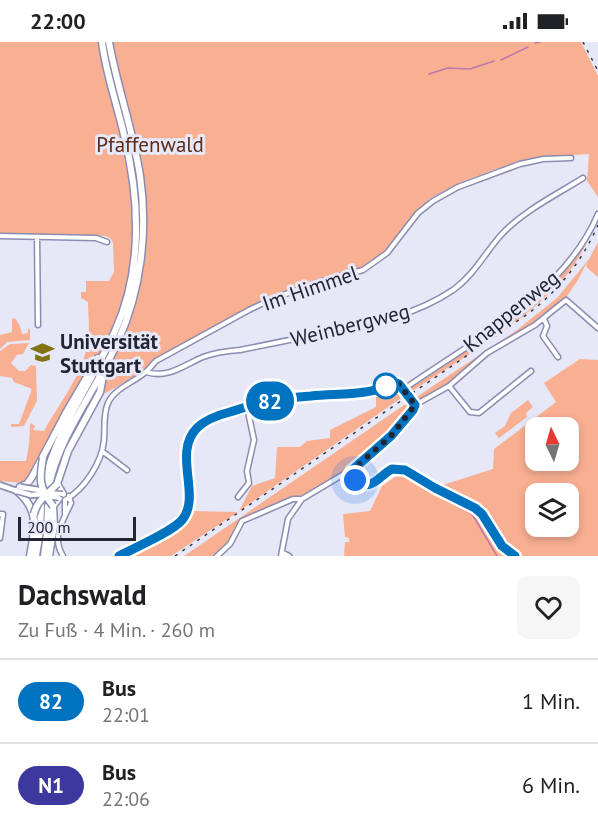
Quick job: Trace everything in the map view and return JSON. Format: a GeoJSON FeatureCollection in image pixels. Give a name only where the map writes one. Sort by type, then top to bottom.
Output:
{"type":"FeatureCollection","features":[{"type":"Feature","properties":{"kind":"highway"},"geometry":{"type":"LineString","coordinates":[[50,484],[55,446],[115,332],[129,290],[135,252],[137,220],[131,166],[102,42]]}},
{"type":"Feature","properties":{"kind":"highway"},"geometry":{"type":"LineString","coordinates":[[30,556],[36,507],[100,392],[103,372],[132,303],[140,268],[143,227],[140,177],[109,42]]}},
{"type":"Feature","properties":{"kind":"highway"},"geometry":{"type":"LineString","coordinates":[[34,514],[29,502],[17,489],[29,481],[67,411],[101,353],[104,353]]}},
{"type":"Feature","properties":{"kind":"highway"},"geometry":{"type":"LineString","coordinates":[[43,458],[39,478],[47,506],[44,556]]}},
{"type":"Feature","properties":{"kind":"highway"},"geometry":{"type":"LineString","coordinates":[[37,556],[40,531],[47,506],[63,498],[50,484]]}},
{"type":"Feature","properties":{"kind":"highway"},"geometry":{"type":"LineString","coordinates":[[47,506],[54,517],[49,556]]}},
{"type":"Feature","properties":{"kind":"street"},"geometry":{"type":"LineString","coordinates":[[564,157],[568,149]]}},
{"type":"Feature","properties":{"kind":"street","name":"Im Himmel"},"geometry":{"type":"LineString","coordinates":[[102,451],[105,411],[108,402],[116,393],[146,372],[156,361],[249,310],[311,285],[363,270],[387,253],[418,213],[433,201],[458,187],[520,164],[543,159],[571,158]]}},
{"type":"Feature","properties":{"kind":"street","name":"Weinbergweg"},"geometry":{"type":"LineString","coordinates":[[146,372],[156,375],[168,374],[223,351],[240,350],[378,323],[418,309],[454,289],[472,273],[502,234],[534,208],[583,178]]}},
{"type":"Feature","properties":{"kind":"street","name":"Knappenweg"},"geometry":{"type":"LineString","coordinates":[[119,556],[181,522],[186,515],[189,504],[186,449],[191,436],[207,420],[247,407],[295,397],[368,392],[396,383],[402,388],[475,342],[558,275],[577,252],[598,214]]}},
{"type":"Feature","properties":{"kind":"street"},"geometry":{"type":"LineString","coordinates":[[0,236],[96,238],[107,242]]}},
{"type":"Feature","properties":{"kind":"street"},"geometry":{"type":"LineString","coordinates":[[37,237],[38,325]]}},
{"type":"Feature","properties":{"kind":"street"},"geometry":{"type":"LineString","coordinates":[[288,556],[282,554],[288,519],[302,499],[344,474],[350,473],[391,436],[415,405],[449,386],[487,353],[544,319],[566,300],[598,328]]}},
{"type":"Feature","properties":{"kind":"street"},"geometry":{"type":"LineString","coordinates":[[544,319],[547,326],[543,336],[558,357]]}},
{"type":"Feature","properties":{"kind":"street"},"geometry":{"type":"LineString","coordinates":[[449,386],[470,412],[479,413],[531,371]]}},
{"type":"Feature","properties":{"kind":"street"},"geometry":{"type":"LineString","coordinates":[[402,388],[415,405]]}},
{"type":"Feature","properties":{"kind":"street"},"geometry":{"type":"LineString","coordinates":[[238,497],[249,483],[247,471],[254,440],[247,407]]}},
{"type":"Feature","properties":{"kind":"street"},"geometry":{"type":"LineString","coordinates":[[0,485],[31,495],[70,497],[93,470],[102,451],[127,470]]}},
{"type":"Feature","properties":{"kind":"street"},"geometry":{"type":"LineString","coordinates":[[350,473],[356,481],[367,485],[377,481],[392,469],[402,468],[478,510],[502,546],[514,556]]}},
{"type":"Feature","properties":{"kind":"street"},"geometry":{"type":"LineString","coordinates":[[63,556],[58,539],[65,514],[71,503],[70,497]]}},
{"type":"Feature","properties":{"kind":"street"},"geometry":{"type":"LineString","coordinates":[[63,498],[65,514]]}},
{"type":"Feature","properties":{"kind":"street"},"geometry":{"type":"LineString","coordinates":[[218,556],[230,543],[242,521],[293,499],[302,499]]}},
{"type":"Feature","properties":{"kind":"street"},"geometry":{"type":"LineString","coordinates":[[0,514],[3,514],[0,538]]}},
{"type":"Feature","properties":{"kind":"green space","name":"Pfaffenwald"},"geometry":{"type":"Polygon","coordinates":[[[0,42],[581,42],[598,76],[598,197],[587,181],[589,154],[545,157],[496,169],[461,182],[429,199],[389,249],[360,271],[318,280],[277,294],[154,360],[140,373],[106,393],[76,391],[30,476],[22,483],[0,481],[0,461],[26,461],[31,423],[35,426],[33,430],[44,431],[77,376],[86,352],[89,331],[88,302],[81,298],[81,292],[86,292],[86,281],[109,281],[114,272],[113,243],[106,236],[0,234],[0,42]]]}},
{"type":"Feature","properties":{"kind":"green space"},"geometry":{"type":"Polygon","coordinates":[[[598,242],[598,277],[586,267],[587,262],[565,299],[537,323],[487,353],[449,385],[419,401],[415,398],[517,330],[557,298],[589,259],[598,242]]]}},
{"type":"Feature","properties":{"kind":"green space"},"geometry":{"type":"Polygon","coordinates":[[[587,243],[567,274],[548,295],[471,353],[410,391],[410,387],[487,338],[539,296],[587,243]]]}},
{"type":"Feature","properties":{"kind":"green space"},"geometry":{"type":"Polygon","coordinates":[[[15,318],[22,334],[28,333],[28,328],[30,330],[30,340],[7,342],[0,349],[0,335],[12,332],[12,319],[15,318]]]}},
{"type":"Feature","properties":{"kind":"green space"},"geometry":{"type":"Polygon","coordinates":[[[29,343],[23,354],[17,355],[11,363],[19,371],[25,371],[31,365],[36,366],[37,401],[24,426],[11,427],[11,424],[19,424],[32,389],[14,382],[12,378],[0,376],[0,351],[10,344],[29,343]]]}},
{"type":"Feature","properties":{"kind":"green space"},"geometry":{"type":"Polygon","coordinates":[[[580,359],[598,360],[598,556],[344,556],[345,542],[349,542],[349,538],[345,537],[343,514],[370,511],[382,486],[401,473],[430,489],[493,469],[494,449],[525,426],[525,471],[579,471],[579,417],[536,417],[556,402],[544,383],[580,359]]]}},
{"type":"Feature","properties":{"kind":"green space"},"geometry":{"type":"Polygon","coordinates":[[[401,393],[404,396],[239,511],[252,486],[275,478],[277,447],[300,447],[307,441],[330,438],[330,430],[376,407],[376,395],[401,393]]]}},
{"type":"Feature","properties":{"kind":"green space"},"geometry":{"type":"Polygon","coordinates":[[[528,400],[533,407],[526,413],[527,417],[499,438],[495,433],[505,426],[511,413],[528,400]]]}},
{"type":"Feature","properties":{"kind":"green space"},"geometry":{"type":"Polygon","coordinates":[[[410,401],[412,408],[403,419],[374,449],[350,469],[311,491],[242,520],[235,529],[230,543],[215,556],[184,556],[410,401]]]}},
{"type":"Feature","properties":{"kind":"green space"},"geometry":{"type":"Polygon","coordinates":[[[190,511],[238,512],[171,556],[123,556],[182,524],[190,511]]]}},
{"type":"Feature","properties":{"kind":"waterway"},"geometry":{"type":"LineString","coordinates":[[535,43],[540,42]]}},
{"type":"Feature","properties":{"kind":"waterway"},"geometry":{"type":"LineString","coordinates":[[501,60],[528,47]]}},
{"type":"Feature","properties":{"kind":"waterway"},"geometry":{"type":"LineString","coordinates":[[429,74],[448,68],[470,69],[494,61]]}},
{"type":"Feature","properties":{"kind":"waterway"},"geometry":{"type":"LineString","coordinates":[[445,500],[472,514],[497,556]]}},
{"type":"Feature","properties":{"kind":"railway"},"geometry":{"type":"LineString","coordinates":[[583,42],[598,71]]}},
{"type":"Feature","properties":{"kind":"railway"},"geometry":{"type":"LineString","coordinates":[[175,556],[529,313],[551,294],[569,273],[585,251],[598,225]]}},
{"type":"Feature","properties":{"kind":"bus line","name":"82"},"geometry":{"type":"LineString","coordinates":[[119,556],[181,522],[186,515],[189,504],[186,449],[191,436],[207,420],[270,401],[368,392],[396,383],[413,400],[415,405],[413,410],[391,436],[350,472],[353,478],[367,485],[377,481],[392,469],[405,470],[475,508],[482,514],[502,546],[515,556]]}},
{"type":"Feature","properties":{"kind":"place","name":"Universität Stuttgart"},"geometry":{"type":"Point","coordinates":[42,353]}},
{"type":"Feature","properties":{"kind":"route"},"geometry":{"type":"LineString","coordinates":[[355,480],[351,471],[391,436],[415,405],[399,384],[382,387],[386,386]]}}]}
